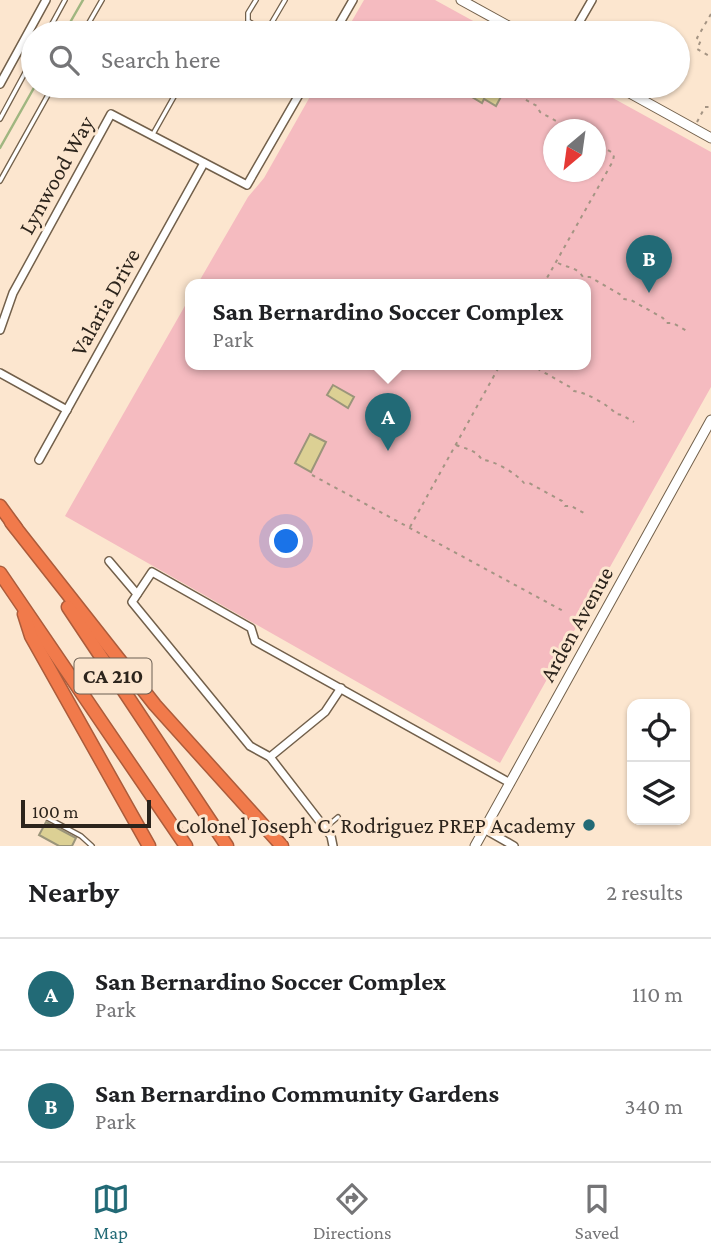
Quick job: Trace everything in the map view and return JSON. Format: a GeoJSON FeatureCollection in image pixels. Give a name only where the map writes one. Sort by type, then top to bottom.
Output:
{"type":"FeatureCollection","features":[{"type":"Feature","properties":{"kind":"highway","name":"CA 210"},"geometry":{"type":"LineString","coordinates":[[0,506],[227,846]]}},
{"type":"Feature","properties":{"kind":"highway"},"geometry":{"type":"LineString","coordinates":[[11,522],[155,705],[282,846]]}},
{"type":"Feature","properties":{"kind":"highway","name":"CA 210"},"geometry":{"type":"LineString","coordinates":[[0,573],[186,846]]}},
{"type":"Feature","properties":{"kind":"highway"},"geometry":{"type":"LineString","coordinates":[[18,598],[31,636],[149,846]]}},
{"type":"Feature","properties":{"kind":"street"},"geometry":{"type":"LineString","coordinates":[[35,21],[47,0]]}},
{"type":"Feature","properties":{"kind":"street"},"geometry":{"type":"LineString","coordinates":[[341,21],[353,0]]}},
{"type":"Feature","properties":{"kind":"street"},"geometry":{"type":"LineString","coordinates":[[461,0],[500,21]]}},
{"type":"Feature","properties":{"kind":"street"},"geometry":{"type":"LineString","coordinates":[[580,21],[592,0]]}},
{"type":"Feature","properties":{"kind":"street"},"geometry":{"type":"LineString","coordinates":[[0,84],[21,46]]}},
{"type":"Feature","properties":{"kind":"street"},"geometry":{"type":"LineString","coordinates":[[152,135],[247,185],[297,98]]}},
{"type":"Feature","properties":{"kind":"street"},"geometry":{"type":"LineString","coordinates":[[639,98],[711,138]]}},
{"type":"Feature","properties":{"kind":"street","name":"Lynwood Way"},"geometry":{"type":"LineString","coordinates":[[0,330],[13,293],[111,114],[152,135]]}},
{"type":"Feature","properties":{"kind":"street","name":"Valaria Drive"},"geometry":{"type":"LineString","coordinates":[[39,460],[204,163]]}},
{"type":"Feature","properties":{"kind":"street"},"geometry":{"type":"LineString","coordinates":[[0,373],[67,410]]}},
{"type":"Feature","properties":{"kind":"street","name":"Arden Avenue"},"geometry":{"type":"LineString","coordinates":[[475,846],[711,420]]}},
{"type":"Feature","properties":{"kind":"street"},"geometry":{"type":"LineString","coordinates":[[109,561],[137,594]]}},
{"type":"Feature","properties":{"kind":"street"},"geometry":{"type":"LineString","coordinates":[[334,846],[331,836],[270,757],[250,746],[132,602],[152,572],[251,628],[256,641],[510,783]]}},
{"type":"Feature","properties":{"kind":"street"},"geometry":{"type":"LineString","coordinates":[[270,757],[325,712],[341,688]]}},
{"type":"Feature","properties":{"kind":"street"},"geometry":{"type":"LineString","coordinates":[[484,830],[514,846]]}},
{"type":"Feature","properties":{"kind":"lane"},"geometry":{"type":"LineString","coordinates":[[54,21],[65,0]]}},
{"type":"Feature","properties":{"kind":"lane"},"geometry":{"type":"LineString","coordinates":[[90,21],[102,0]]}},
{"type":"Feature","properties":{"kind":"lane"},"geometry":{"type":"LineString","coordinates":[[248,21],[248,13],[256,0]]}},
{"type":"Feature","properties":{"kind":"lane"},"geometry":{"type":"LineString","coordinates":[[273,21],[285,0]]}},
{"type":"Feature","properties":{"kind":"lane"},"geometry":{"type":"LineString","coordinates":[[0,119],[21,80]]}},
{"type":"Feature","properties":{"kind":"lane"},"geometry":{"type":"LineString","coordinates":[[0,181],[46,98]]}},
{"type":"Feature","properties":{"kind":"lane"},"geometry":{"type":"LineString","coordinates":[[152,135],[173,98]]}},
{"type":"Feature","properties":{"kind":"lane"},"geometry":{"type":"LineString","coordinates":[[42,815],[81,836],[92,846]]}},
{"type":"Feature","properties":{"kind":"lane"},"geometry":{"type":"LineString","coordinates":[[325,828],[338,817]]}},
{"type":"Feature","properties":{"kind":"path"},"geometry":{"type":"LineString","coordinates":[[711,14],[697,38],[701,40],[697,49],[711,57]]}},
{"type":"Feature","properties":{"kind":"path"},"geometry":{"type":"LineString","coordinates":[[522,98],[552,119]]}},
{"type":"Feature","properties":{"kind":"path"},"geometry":{"type":"LineString","coordinates":[[694,128],[705,107],[711,106]]}},
{"type":"Feature","properties":{"kind":"path"},"geometry":{"type":"LineString","coordinates":[[606,149],[614,155],[606,172]]}},
{"type":"Feature","properties":{"kind":"path"},"geometry":{"type":"LineString","coordinates":[[546,279],[600,182]]}},
{"type":"Feature","properties":{"kind":"path"},"geometry":{"type":"LineString","coordinates":[[556,262],[580,272],[583,277],[590,277],[624,299],[631,300],[663,318],[666,323],[673,323],[687,331]]}},
{"type":"Feature","properties":{"kind":"path"},"geometry":{"type":"LineString","coordinates":[[410,528],[497,370]]}},
{"type":"Feature","properties":{"kind":"path"},"geometry":{"type":"LineString","coordinates":[[540,370],[573,391],[580,392],[634,422]]}},
{"type":"Feature","properties":{"kind":"path"},"geometry":{"type":"LineString","coordinates":[[456,444],[466,447],[482,460],[489,460],[520,477],[524,483],[562,500],[565,506],[584,513]]}},
{"type":"Feature","properties":{"kind":"path"},"geometry":{"type":"LineString","coordinates":[[312,475],[565,612]]}},
{"type":"Feature","properties":{"kind":"shaded area"},"geometry":{"type":"Polygon","coordinates":[[[364,0],[435,0],[473,21],[352,21],[364,0]]]}},
{"type":"Feature","properties":{"kind":"shaded area"},"geometry":{"type":"Polygon","coordinates":[[[309,98],[613,98],[711,152],[711,387],[500,763],[65,516],[185,306],[185,370],[591,370],[591,279],[200,279],[248,197],[264,178],[309,98]]]}},
{"type":"Feature","properties":{"kind":"building"},"geometry":{"type":"Polygon","coordinates":[[[474,98],[500,98],[496,106],[484,99],[482,103],[474,98]]]}},
{"type":"Feature","properties":{"kind":"building"},"geometry":{"type":"Polygon","coordinates":[[[333,385],[354,397],[348,408],[327,395],[333,385]]]}},
{"type":"Feature","properties":{"kind":"building"},"geometry":{"type":"Polygon","coordinates":[[[310,434],[326,442],[311,472],[295,463],[310,434]]]}},
{"type":"Feature","properties":{"kind":"building"},"geometry":{"type":"Polygon","coordinates":[[[46,822],[76,838],[72,846],[59,846],[39,835],[46,822]]]}},
{"type":"Feature","properties":{"kind":"waterway"},"geometry":{"type":"LineString","coordinates":[[71,21],[83,0]]}},
{"type":"Feature","properties":{"kind":"waterway"},"geometry":{"type":"LineString","coordinates":[[0,148],[28,98]]}},
{"type":"Feature","properties":{"kind":"place","name":"San Bernardino Community Gardens"},"geometry":{"type":"Point","coordinates":[649,293]}},
{"type":"Feature","properties":{"kind":"place","name":"San Bernardino Soccer Complex"},"geometry":{"type":"Point","coordinates":[388,451]}},
{"type":"Feature","properties":{"kind":"place","name":"Colonel Joseph C. Rodriguez PREP Academy"},"geometry":{"type":"Point","coordinates":[589,825]}}]}
